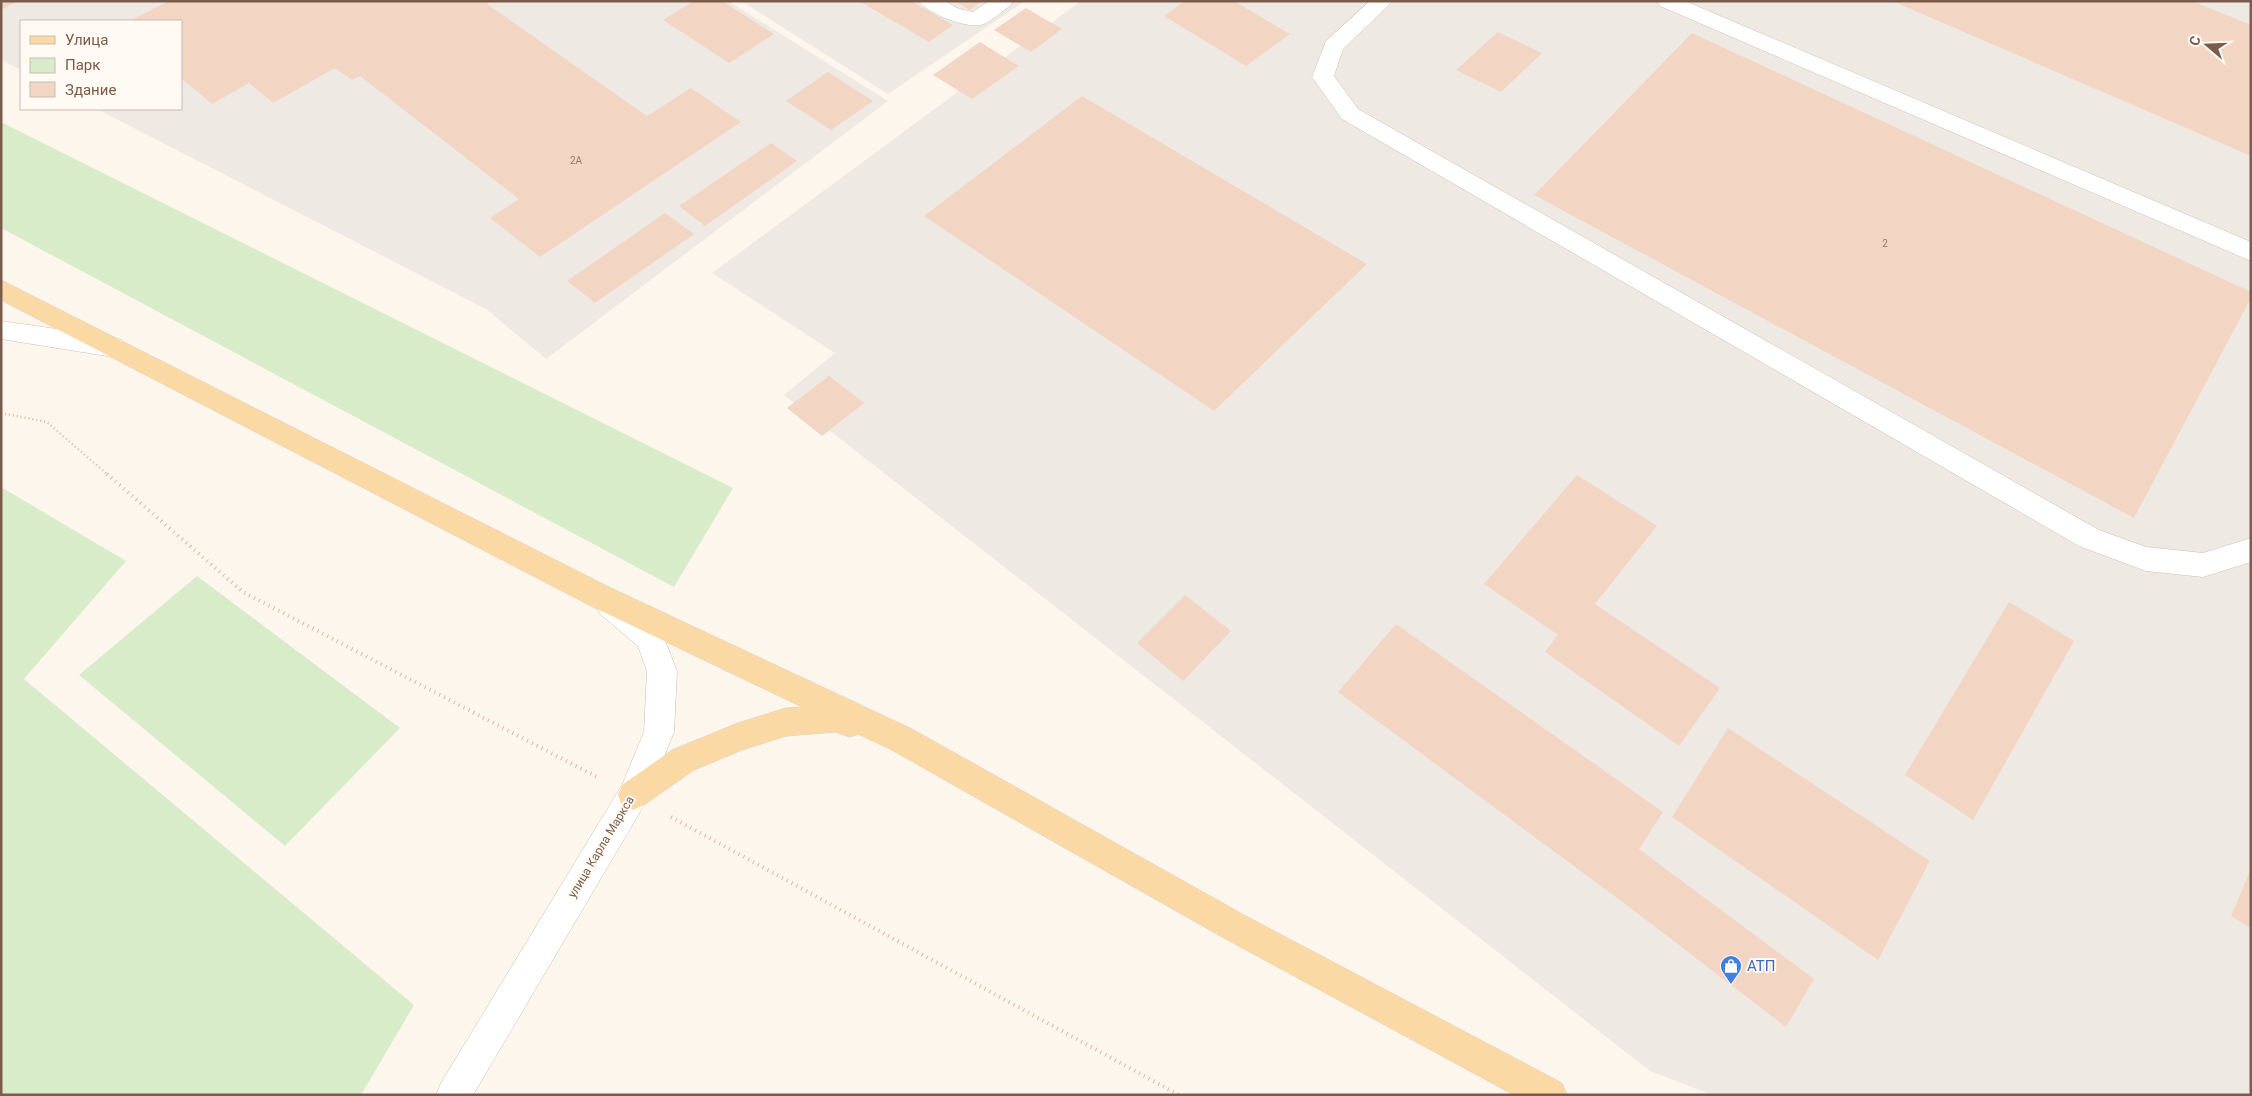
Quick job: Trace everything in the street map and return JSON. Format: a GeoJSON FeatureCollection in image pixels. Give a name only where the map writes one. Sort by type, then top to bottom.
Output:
{"type":"FeatureCollection","features":[{"type":"Feature","properties":{"kind":"main road"},"geometry":{"type":"LineString","coordinates":[[1,289],[601,598],[901,739],[1233,926],[1550,1095]]}},
{"type":"Feature","properties":{"kind":"main road"},"geometry":{"type":"LineString","coordinates":[[633,795],[683,760],[738,737],[786,722],[835,718],[901,739]]}},
{"type":"Feature","properties":{"kind":"street"},"geometry":{"type":"LineString","coordinates":[[929,1],[954,16],[977,19],[1003,1]]}},
{"type":"Feature","properties":{"kind":"street"},"geometry":{"type":"LineString","coordinates":[[1383,1],[1333,46],[1323,77],[1350,114],[2089,538],[2146,559],[2203,565],[2251,550]]}},
{"type":"Feature","properties":{"kind":"street"},"geometry":{"type":"LineString","coordinates":[[1667,1],[2251,252]]}},
{"type":"Feature","properties":{"kind":"street"},"geometry":{"type":"LineString","coordinates":[[1,330],[113,347]]}},
{"type":"Feature","properties":{"kind":"street","name":"улица Карла Маркса"},"geometry":{"type":"LineString","coordinates":[[453,1095],[633,795],[659,732],[662,672],[650,638],[601,598]]}},
{"type":"Feature","properties":{"kind":"path"},"geometry":{"type":"LineString","coordinates":[[1,412],[47,422],[243,592],[633,795],[696,832],[1179,1095]]}},
{"type":"Feature","properties":{"kind":"shaded area"},"geometry":{"type":"Polygon","coordinates":[[[1,1],[728,1],[888,101],[546,359],[486,309],[99,110],[182,110],[182,20],[20,20],[20,70],[1,60],[1,1]]]}},
{"type":"Feature","properties":{"kind":"shaded area"},"geometry":{"type":"Polygon","coordinates":[[[741,1],[1025,1],[888,94],[741,1]]]}},
{"type":"Feature","properties":{"kind":"shaded area"},"geometry":{"type":"Polygon","coordinates":[[[1081,1],[2251,1],[2251,1095],[1713,1095],[1650,1071],[784,395],[835,353],[712,273],[1081,1]]]}},
{"type":"Feature","properties":{"kind":"green space"},"geometry":{"type":"Polygon","coordinates":[[[1,122],[733,488],[674,587],[1,228],[1,122]]]}},
{"type":"Feature","properties":{"kind":"green space"},"geometry":{"type":"Polygon","coordinates":[[[1,487],[126,561],[24,679],[414,1005],[361,1095],[1,1095],[1,487]]]}},
{"type":"Feature","properties":{"kind":"green space"},"geometry":{"type":"Polygon","coordinates":[[[197,576],[400,728],[285,846],[79,675],[197,576]]]}},
{"type":"Feature","properties":{"kind":"building"},"geometry":{"type":"Polygon","coordinates":[[[1,1],[18,1],[1,10],[1,1]]]}},
{"type":"Feature","properties":{"kind":"building"},"geometry":{"type":"Polygon","coordinates":[[[169,1],[492,1],[487,4],[647,116],[691,88],[741,122],[540,257],[490,218],[519,199],[360,76],[352,80],[335,68],[273,103],[249,83],[212,104],[182,79],[182,20],[131,20],[169,1]]]}},
{"type":"Feature","properties":{"kind":"building"},"geometry":{"type":"Polygon","coordinates":[[[694,1],[722,1],[774,34],[729,63],[663,20],[694,1]]]}},
{"type":"Feature","properties":{"kind":"building"},"geometry":{"type":"Polygon","coordinates":[[[859,1],[911,1],[953,25],[929,42],[859,1]]]}},
{"type":"Feature","properties":{"kind":"building"},"geometry":{"type":"Polygon","coordinates":[[[955,1],[982,1],[970,10],[955,1]]]}},
{"type":"Feature","properties":{"kind":"building"},"geometry":{"type":"Polygon","coordinates":[[[1185,1],[1234,1],[1290,34],[1246,66],[1164,16],[1185,1]]]}},
{"type":"Feature","properties":{"kind":"building"},"geometry":{"type":"Polygon","coordinates":[[[1892,1],[2192,1],[2251,25],[2251,156],[1892,1]]]}},
{"type":"Feature","properties":{"kind":"building"},"geometry":{"type":"Polygon","coordinates":[[[1026,8],[1062,29],[1031,52],[994,30],[1026,8]]]}},
{"type":"Feature","properties":{"kind":"building"},"geometry":{"type":"Polygon","coordinates":[[[1498,32],[1542,53],[1501,92],[1456,70],[1498,32]]]}},
{"type":"Feature","properties":{"kind":"building"},"geometry":{"type":"Polygon","coordinates":[[[1692,33],[2251,292],[2251,298],[2134,518],[1534,195],[1692,33]]]}},
{"type":"Feature","properties":{"kind":"building"},"geometry":{"type":"Polygon","coordinates":[[[980,42],[1019,66],[972,99],[933,75],[980,42]]]}},
{"type":"Feature","properties":{"kind":"building"},"geometry":{"type":"Polygon","coordinates":[[[828,72],[873,101],[831,130],[786,101],[828,72]]]}},
{"type":"Feature","properties":{"kind":"building"},"geometry":{"type":"Polygon","coordinates":[[[1082,96],[1367,264],[1214,411],[924,216],[1082,96]]]}},
{"type":"Feature","properties":{"kind":"building"},"geometry":{"type":"Polygon","coordinates":[[[771,143],[797,161],[705,226],[679,206],[771,143]]]}},
{"type":"Feature","properties":{"kind":"building"},"geometry":{"type":"Polygon","coordinates":[[[665,213],[694,234],[595,303],[567,281],[665,213]]]}},
{"type":"Feature","properties":{"kind":"building"},"geometry":{"type":"Polygon","coordinates":[[[829,376],[864,403],[822,436],[787,408],[829,376]]]}},
{"type":"Feature","properties":{"kind":"building"},"geometry":{"type":"Polygon","coordinates":[[[1577,475],[1657,526],[1595,604],[1720,688],[1679,746],[1545,652],[1558,635],[1484,584],[1577,475]]]}},
{"type":"Feature","properties":{"kind":"building"},"geometry":{"type":"Polygon","coordinates":[[[1185,595],[1231,631],[1183,681],[1137,643],[1185,595]]]}},
{"type":"Feature","properties":{"kind":"building"},"geometry":{"type":"Polygon","coordinates":[[[2009,602],[2074,641],[1973,820],[1905,775],[2009,602]]]}},
{"type":"Feature","properties":{"kind":"building"},"geometry":{"type":"Polygon","coordinates":[[[1396,624],[1663,812],[1639,849],[1814,979],[1786,1027],[1624,903],[1338,692],[1396,624]]]}},
{"type":"Feature","properties":{"kind":"building"},"geometry":{"type":"Polygon","coordinates":[[[1728,728],[1930,861],[1878,960],[1672,817],[1728,728]]]}},
{"type":"Feature","properties":{"kind":"building"},"geometry":{"type":"Polygon","coordinates":[[[2251,869],[2251,928],[2231,916],[2251,869]]]}},
{"type":"Feature","properties":{"kind":"place","name":"АТП"},"geometry":{"type":"Point","coordinates":[1731,985]}}]}
